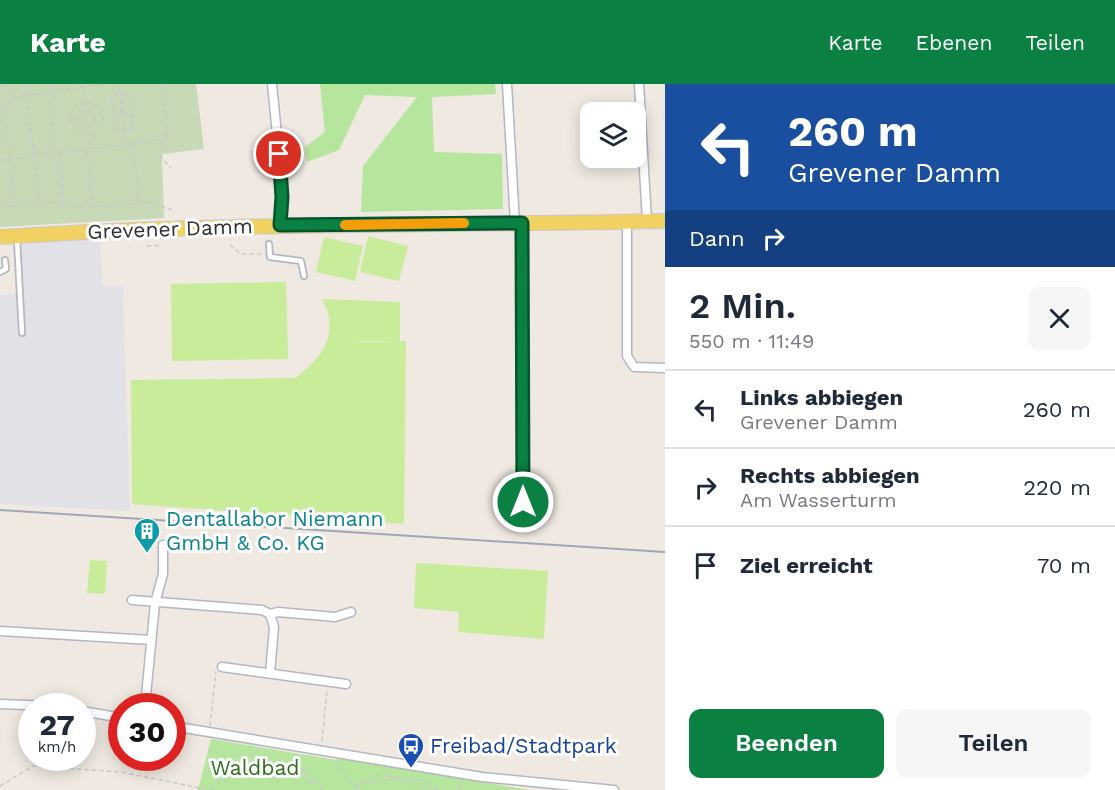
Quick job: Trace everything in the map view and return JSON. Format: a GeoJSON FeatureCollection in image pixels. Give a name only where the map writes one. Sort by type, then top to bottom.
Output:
{"type":"FeatureCollection","features":[{"type":"Feature","properties":{"kind":"main road","name":"Grevener Damm"},"geometry":{"type":"LineString","coordinates":[[0,237],[118,230],[280,225],[665,221]]}},
{"type":"Feature","properties":{"kind":"street"},"geometry":{"type":"LineString","coordinates":[[272,84],[281,175],[280,225]]}},
{"type":"Feature","properties":{"kind":"street"},"geometry":{"type":"LineString","coordinates":[[507,84],[519,223],[523,502]]}},
{"type":"Feature","properties":{"kind":"street"},"geometry":{"type":"LineString","coordinates":[[639,84],[647,221]]}},
{"type":"Feature","properties":{"kind":"street"},"geometry":{"type":"LineString","coordinates":[[627,221],[627,356],[634,367],[665,368]]}},
{"type":"Feature","properties":{"kind":"street"},"geometry":{"type":"LineString","coordinates":[[146,693],[155,603],[162,574],[163,545]]}},
{"type":"Feature","properties":{"kind":"street"},"geometry":{"type":"LineString","coordinates":[[132,600],[262,610],[270,614],[278,612],[335,617],[351,612]]}},
{"type":"Feature","properties":{"kind":"street"},"geometry":{"type":"LineString","coordinates":[[270,614],[274,627],[270,674]]}},
{"type":"Feature","properties":{"kind":"street"},"geometry":{"type":"LineString","coordinates":[[0,631],[151,640]]}},
{"type":"Feature","properties":{"kind":"street"},"geometry":{"type":"LineString","coordinates":[[222,668],[346,684]]}},
{"type":"Feature","properties":{"kind":"street"},"geometry":{"type":"LineString","coordinates":[[0,704],[18,705]]}},
{"type":"Feature","properties":{"kind":"street"},"geometry":{"type":"LineString","coordinates":[[186,728],[482,777],[614,790]]}},
{"type":"Feature","properties":{"kind":"lane"},"geometry":{"type":"LineString","coordinates":[[17,236],[22,333]]}},
{"type":"Feature","properties":{"kind":"lane"},"geometry":{"type":"LineString","coordinates":[[269,244],[270,257],[286,257],[301,261],[304,276]]}},
{"type":"Feature","properties":{"kind":"lane"},"geometry":{"type":"LineString","coordinates":[[0,272],[6,269],[5,260]]}},
{"type":"Feature","properties":{"kind":"path"},"geometry":{"type":"LineString","coordinates":[[25,84],[40,203]]}},
{"type":"Feature","properties":{"kind":"path"},"geometry":{"type":"LineString","coordinates":[[51,84],[56,153]]}},
{"type":"Feature","properties":{"kind":"path"},"geometry":{"type":"LineString","coordinates":[[14,97],[105,84]]}},
{"type":"Feature","properties":{"kind":"path"},"geometry":{"type":"LineString","coordinates":[[119,84],[122,110],[119,114],[123,117]]}},
{"type":"Feature","properties":{"kind":"path"},"geometry":{"type":"LineString","coordinates":[[161,84],[168,140],[165,140],[161,157],[171,168]]}},
{"type":"Feature","properties":{"kind":"path"},"geometry":{"type":"LineString","coordinates":[[0,108],[11,105],[14,97],[10,88],[1,85]]}},
{"type":"Feature","properties":{"kind":"path"},"geometry":{"type":"LineString","coordinates":[[81,86],[91,149]]}},
{"type":"Feature","properties":{"kind":"path"},"geometry":{"type":"LineString","coordinates":[[120,93],[112,99],[116,129],[125,132]]}},
{"type":"Feature","properties":{"kind":"path"},"geometry":{"type":"LineString","coordinates":[[120,93],[129,96],[133,125],[125,132]]}},
{"type":"Feature","properties":{"kind":"path"},"geometry":{"type":"LineString","coordinates":[[85,102],[97,105],[103,115],[100,128],[89,134],[77,131],[70,120],[74,108],[85,102]]}},
{"type":"Feature","properties":{"kind":"path"},"geometry":{"type":"LineString","coordinates":[[4,108],[15,206]]}},
{"type":"Feature","properties":{"kind":"path"},"geometry":{"type":"LineString","coordinates":[[86,110],[81,114],[80,120],[88,126]]}},
{"type":"Feature","properties":{"kind":"path"},"geometry":{"type":"LineString","coordinates":[[86,110],[91,111],[95,117],[93,123],[88,126]]}},
{"type":"Feature","properties":{"kind":"path"},"geometry":{"type":"LineString","coordinates":[[122,110],[126,113],[123,117],[126,144]]}},
{"type":"Feature","properties":{"kind":"path"},"geometry":{"type":"LineString","coordinates":[[0,160],[165,140]]}},
{"type":"Feature","properties":{"kind":"path"},"geometry":{"type":"LineString","coordinates":[[133,144],[139,203]]}},
{"type":"Feature","properties":{"kind":"path"},"geometry":{"type":"LineString","coordinates":[[87,149],[93,207]]}},
{"type":"Feature","properties":{"kind":"path"},"geometry":{"type":"LineString","coordinates":[[60,152],[64,201]]}},
{"type":"Feature","properties":{"kind":"path"},"geometry":{"type":"LineString","coordinates":[[0,207],[64,201],[79,208],[155,202],[167,209],[172,209]]}},
{"type":"Feature","properties":{"kind":"path"},"geometry":{"type":"LineString","coordinates":[[147,246],[162,245]]}},
{"type":"Feature","properties":{"kind":"path"},"geometry":{"type":"LineString","coordinates":[[230,245],[241,254],[270,254]]}},
{"type":"Feature","properties":{"kind":"path"},"geometry":{"type":"LineString","coordinates":[[209,732],[215,672],[222,668]]}},
{"type":"Feature","properties":{"kind":"path"},"geometry":{"type":"LineString","coordinates":[[322,751],[327,682]]}},
{"type":"Feature","properties":{"kind":"path"},"geometry":{"type":"LineString","coordinates":[[0,786],[33,766],[121,772],[205,789],[212,788],[266,742]]}},
{"type":"Feature","properties":{"kind":"path"},"geometry":{"type":"LineString","coordinates":[[289,746],[309,783],[316,779],[322,790]]}},
{"type":"Feature","properties":{"kind":"path"},"geometry":{"type":"LineString","coordinates":[[338,754],[338,767],[352,786],[362,790]]}},
{"type":"Feature","properties":{"kind":"path"},"geometry":{"type":"LineString","coordinates":[[299,775],[309,770]]}},
{"type":"Feature","properties":{"kind":"path"},"geometry":{"type":"LineString","coordinates":[[363,785],[370,777],[387,773],[393,779]]}},
{"type":"Feature","properties":{"kind":"path"},"geometry":{"type":"LineString","coordinates":[[348,790],[352,786],[393,779],[439,790]]}},
{"type":"Feature","properties":{"kind":"shaded area"},"geometry":{"type":"Polygon","coordinates":[[[100,239],[103,286],[123,286],[130,511],[0,504],[0,295],[22,293],[20,243],[100,239]]]}},
{"type":"Feature","properties":{"kind":"green space"},"geometry":{"type":"Polygon","coordinates":[[[0,84],[196,84],[204,149],[162,154],[164,218],[0,227],[0,84]]]}},
{"type":"Feature","properties":{"kind":"green space"},"geometry":{"type":"Polygon","coordinates":[[[320,84],[495,84],[496,94],[432,97],[434,152],[502,154],[503,209],[361,212],[363,166],[417,97],[365,95],[339,150],[307,162],[305,147],[325,132],[320,84]]]}},
{"type":"Feature","properties":{"kind":"green space"},"geometry":{"type":"Polygon","coordinates":[[[368,236],[408,246],[399,281],[360,272],[368,236]]]}},
{"type":"Feature","properties":{"kind":"green space"},"geometry":{"type":"Polygon","coordinates":[[[324,237],[363,246],[355,281],[316,272],[324,237]]]}},
{"type":"Feature","properties":{"kind":"green space"},"geometry":{"type":"Polygon","coordinates":[[[286,282],[288,359],[172,361],[171,284],[286,282]]]}},
{"type":"Feature","properties":{"kind":"green space"},"geometry":{"type":"Polygon","coordinates":[[[322,299],[400,302],[400,341],[360,341],[359,339],[359,342],[406,341],[404,524],[132,504],[131,380],[295,378],[313,362],[326,344],[330,323],[322,299]]]}},
{"type":"Feature","properties":{"kind":"green space"},"geometry":{"type":"Polygon","coordinates":[[[90,560],[107,561],[105,594],[87,593],[90,560]]]}},
{"type":"Feature","properties":{"kind":"green space"},"geometry":{"type":"Polygon","coordinates":[[[416,563],[548,571],[544,639],[458,632],[459,612],[414,608],[416,563]]]}},
{"type":"Feature","properties":{"kind":"green space","name":"Waldbad"},"geometry":{"type":"Polygon","coordinates":[[[211,739],[336,760],[337,757],[529,790],[198,790],[211,739]]]}},
{"type":"Feature","properties":{"kind":"railway"},"geometry":{"type":"LineString","coordinates":[[0,510],[665,552]]}},
{"type":"Feature","properties":{"kind":"slow traffic"},"geometry":{"type":"LineString","coordinates":[[345,225],[464,223]]}},
{"type":"Feature","properties":{"kind":"place","name":"Dentallabor Niemann GmbH & Co. KG"},"geometry":{"type":"Point","coordinates":[147,554]}},
{"type":"Feature","properties":{"kind":"place","name":"Freibad/Stadtpark"},"geometry":{"type":"Point","coordinates":[411,769]}},
{"type":"Feature","properties":{"kind":"route"},"geometry":{"type":"LineString","coordinates":[[279,154],[282,197],[280,225],[522,223],[523,502]]}}]}
